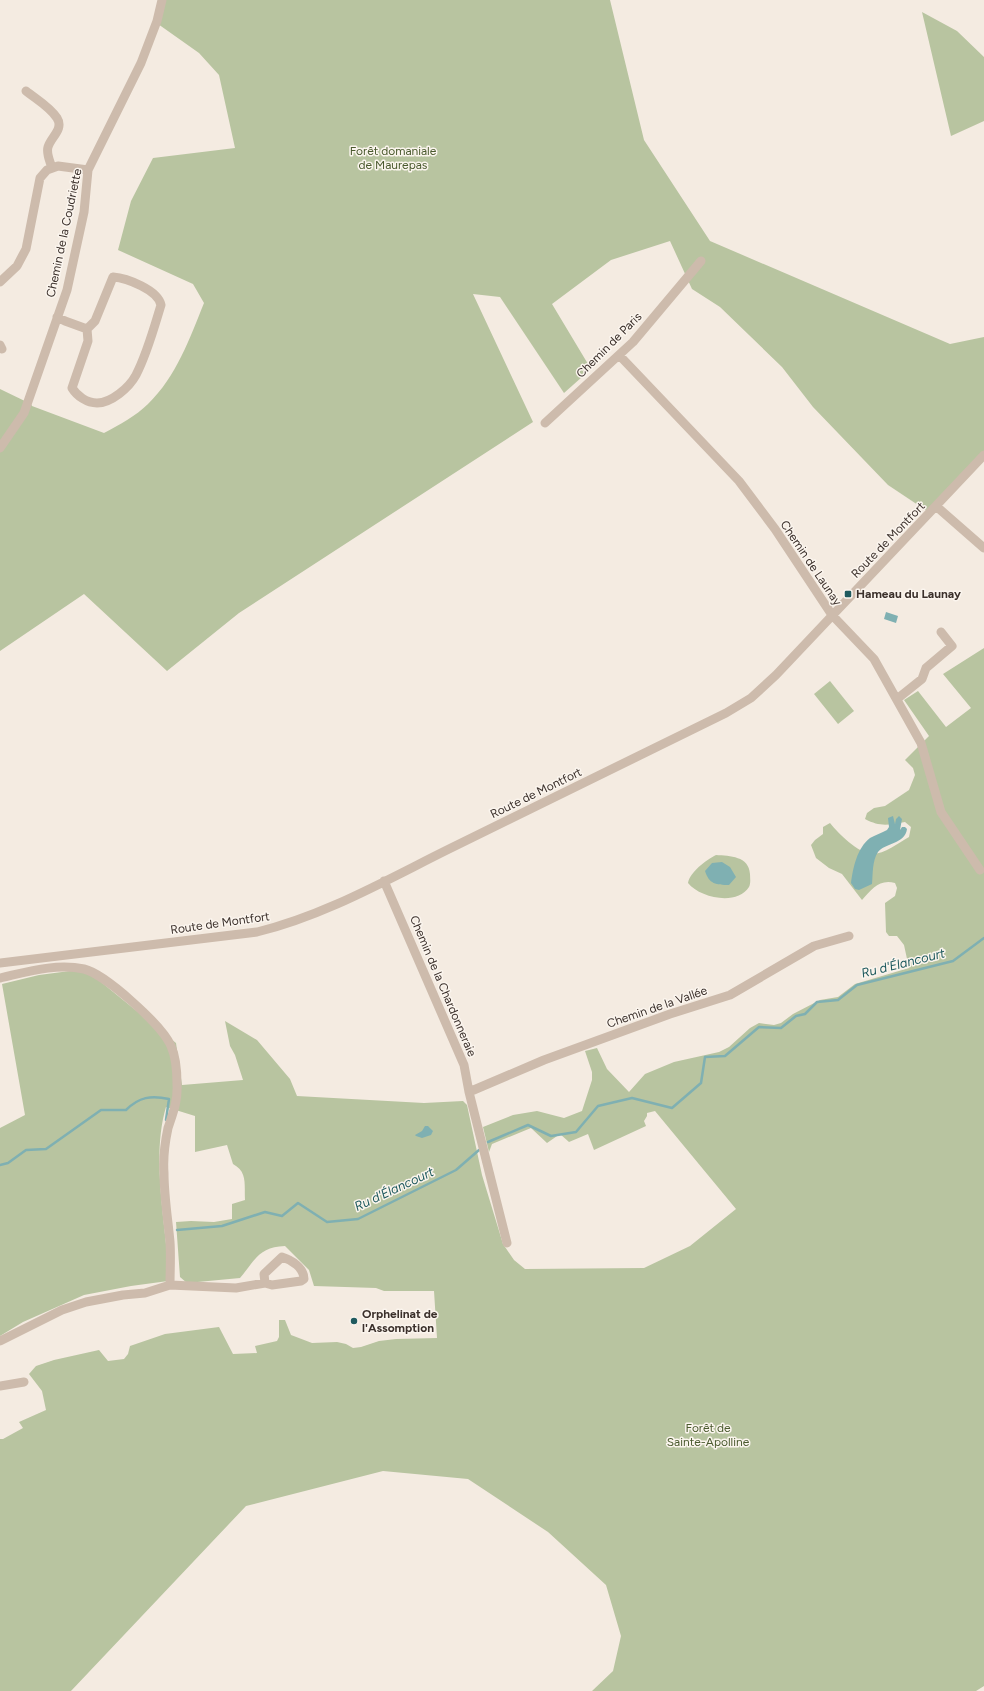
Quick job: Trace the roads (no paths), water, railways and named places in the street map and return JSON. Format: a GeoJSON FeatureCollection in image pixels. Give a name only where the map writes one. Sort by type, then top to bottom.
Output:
{"type":"FeatureCollection","features":[{"type":"Feature","properties":{"kind":"street","name":"Chemin de la Coudriette"},"geometry":{"type":"LineString","coordinates":[[0,448],[24,413],[67,290],[84,212],[88,170],[141,63],[157,21],[162,0]]}},
{"type":"Feature","properties":{"kind":"street"},"geometry":{"type":"LineString","coordinates":[[26,91],[48,108],[58,119],[59,129],[48,147],[48,158],[52,168]]}},
{"type":"Feature","properties":{"kind":"street"},"geometry":{"type":"LineString","coordinates":[[0,282],[17,266],[26,249],[40,178],[47,170],[58,166],[88,170]]}},
{"type":"Feature","properties":{"kind":"street","name":"Chemin de Paris"},"geometry":{"type":"LineString","coordinates":[[545,423],[633,342],[701,260]]}},
{"type":"Feature","properties":{"kind":"street"},"geometry":{"type":"LineString","coordinates":[[113,278],[119,278],[132,282],[156,294],[160,300],[161,305],[153,331],[135,376],[117,395],[103,403],[92,403],[76,394],[72,388],[88,341],[87,329],[95,321],[113,278]]}},
{"type":"Feature","properties":{"kind":"street"},"geometry":{"type":"LineString","coordinates":[[57,317],[65,322],[87,329]]}},
{"type":"Feature","properties":{"kind":"street","name":"Chemin de Launay"},"geometry":{"type":"LineString","coordinates":[[618,355],[739,481],[775,529],[832,615],[874,659],[921,743],[941,812],[980,870]]}},
{"type":"Feature","properties":{"kind":"street","name":"Route de Montfort"},"geometry":{"type":"LineString","coordinates":[[0,963],[257,932],[285,925],[314,914],[384,881],[726,714],[751,698],[776,675],[984,455]]}},
{"type":"Feature","properties":{"kind":"street"},"geometry":{"type":"LineString","coordinates":[[936,506],[984,548]]}},
{"type":"Feature","properties":{"kind":"street"},"geometry":{"type":"LineString","coordinates":[[897,699],[922,679],[926,668],[952,646],[942,632]]}},
{"type":"Feature","properties":{"kind":"street","name":"Chemin de la Chardonneraie"},"geometry":{"type":"LineString","coordinates":[[384,881],[464,1065],[469,1092],[508,1243]]}},
{"type":"Feature","properties":{"kind":"street","name":"Chemin de la Vallée"},"geometry":{"type":"LineString","coordinates":[[469,1092],[544,1060],[670,1014],[730,995],[814,946],[849,936]]}},
{"type":"Feature","properties":{"kind":"street"},"geometry":{"type":"LineString","coordinates":[[0,978],[40,969],[69,968],[95,973],[122,992],[157,1027],[171,1044],[178,1085],[174,1113],[166,1138],[164,1173],[170,1245],[170,1285]]}},
{"type":"Feature","properties":{"kind":"street"},"geometry":{"type":"LineString","coordinates":[[0,1341],[62,1310],[86,1302],[123,1295],[145,1293],[170,1285],[236,1288],[265,1283]]}},
{"type":"Feature","properties":{"kind":"street"},"geometry":{"type":"LineString","coordinates":[[0,1386],[24,1382]]}},
{"type":"Feature","properties":{"kind":"water"},"geometry":{"type":"Polygon","coordinates":[[[886,612],[898,616],[896,623],[884,619],[886,612]]]}},
{"type":"Feature","properties":{"kind":"water"},"geometry":{"type":"Polygon","coordinates":[[[893,816],[895,824],[896,819],[899,816],[902,819],[900,830],[902,827],[907,829],[903,838],[878,852],[874,863],[872,884],[859,890],[855,889],[851,883],[854,865],[862,847],[870,838],[887,830],[889,827],[888,818],[893,816]]]}},
{"type":"Feature","properties":{"kind":"water"},"geometry":{"type":"Polygon","coordinates":[[[722,862],[730,867],[736,877],[729,885],[714,883],[709,879],[705,871],[712,863],[722,862]]]}},
{"type":"Feature","properties":{"kind":"water"},"geometry":{"type":"Polygon","coordinates":[[[425,1126],[428,1126],[433,1131],[431,1135],[422,1138],[415,1135],[422,1131],[425,1126]]]}},
{"type":"Feature","properties":{"kind":"waterway","name":"Ru d'Élancourt"},"geometry":{"type":"LineString","coordinates":[[488,1142],[528,1125],[551,1136],[576,1132],[598,1106],[632,1098],[672,1108],[701,1083],[705,1057],[725,1056],[759,1027],[781,1028],[796,1016],[805,1014],[817,1002],[838,1000],[857,985],[953,961],[984,938]]}},
{"type":"Feature","properties":{"kind":"waterway","name":"Ru d'Élancourt"},"geometry":{"type":"LineString","coordinates":[[0,1165],[8,1163],[26,1150],[46,1149],[101,1110],[126,1110],[136,1102],[146,1098],[157,1097],[169,1099],[166,1120]]}},
{"type":"Feature","properties":{"kind":"waterway","name":"Ru d'Élancourt"},"geometry":{"type":"LineString","coordinates":[[177,1230],[222,1226],[265,1212],[282,1216],[298,1203],[327,1222],[358,1219],[456,1170],[479,1150]]}},
{"type":"Feature","properties":{"kind":"place","name":"Hameau du Launay"},"geometry":{"type":"Point","coordinates":[848,594]}},
{"type":"Feature","properties":{"kind":"place","name":"Orphelinat de l'Assomption"},"geometry":{"type":"Point","coordinates":[354,1321]}},
{"type":"Feature","properties":{"kind":"park label","name":"Forêt domaniale de Maurepas"},"geometry":{"type":"Point","coordinates":[393,158]}},
{"type":"Feature","properties":{"kind":"park label","name":"Forêt de Sainte-Apolline"},"geometry":{"type":"Point","coordinates":[708,1435]}}]}
